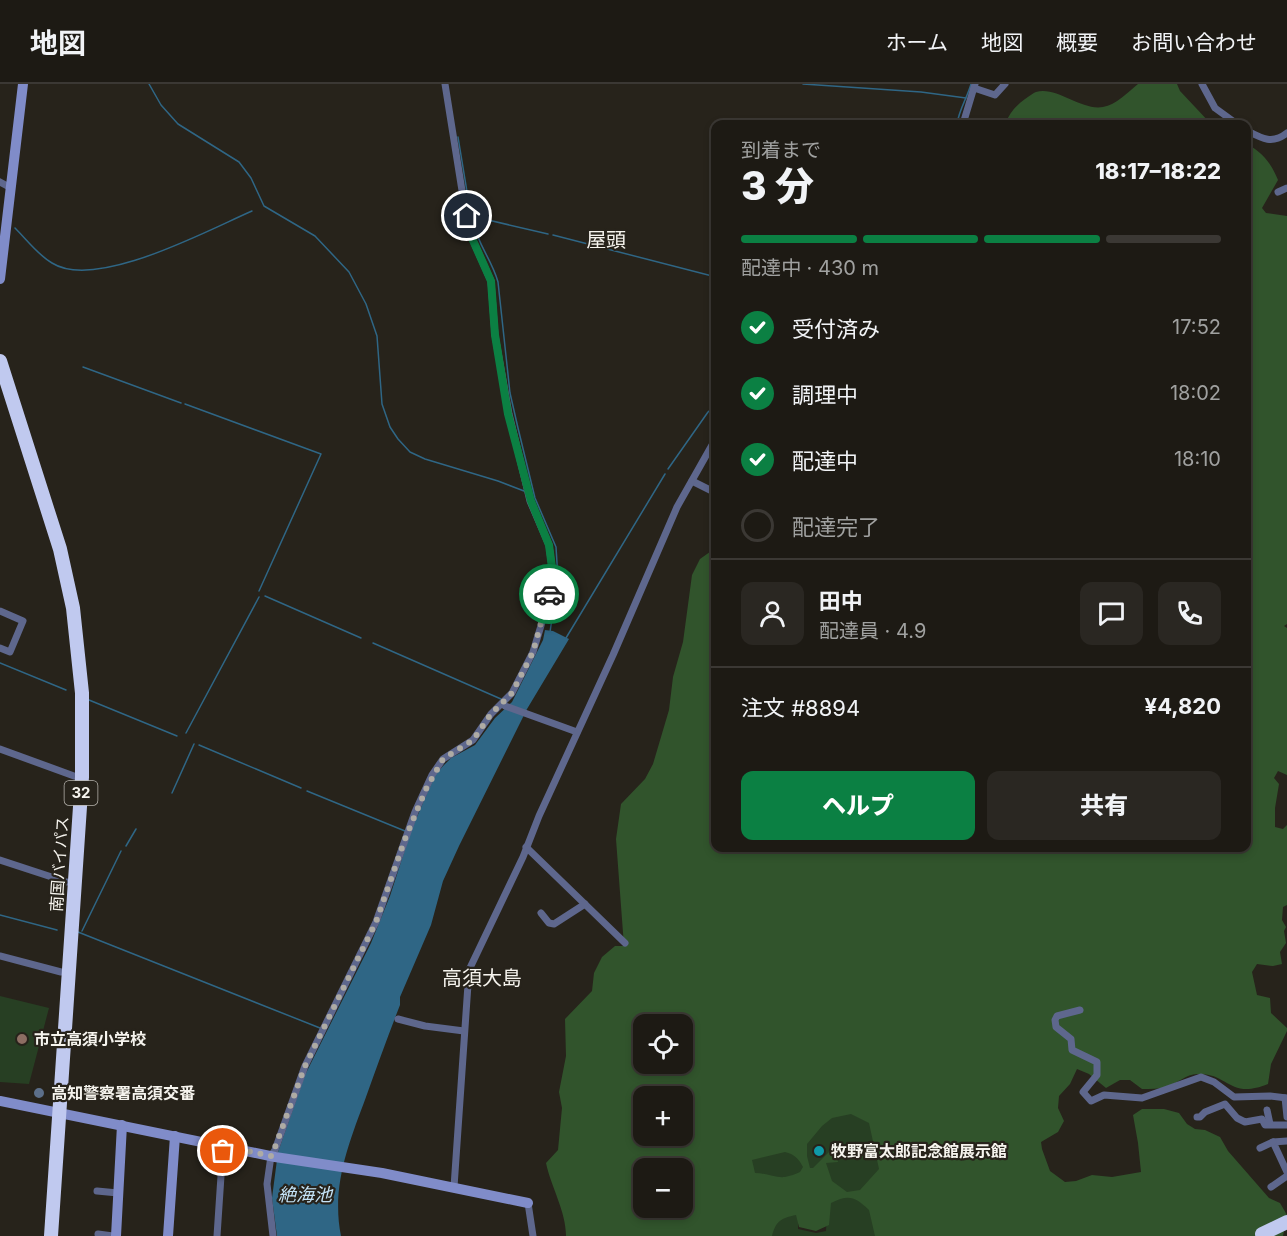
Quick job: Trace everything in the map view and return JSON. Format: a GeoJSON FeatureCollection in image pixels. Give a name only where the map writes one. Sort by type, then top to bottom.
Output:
{"type":"FeatureCollection","features":[{"type":"Feature","properties":{"kind":"highway","name":"南国バイパス"},"geometry":{"type":"LineString","coordinates":[[0,360],[60,549],[73,608],[80,667],[82,758],[55,1112],[42,1236]]}},
{"type":"Feature","properties":{"kind":"highway","name":"南国バイパス"},"geometry":{"type":"LineString","coordinates":[[0,388],[46,527],[63,598],[74,687],[74,776],[61,972],[51,1236]]}},
{"type":"Feature","properties":{"kind":"highway"},"geometry":{"type":"LineString","coordinates":[[1262,1234],[1286,1222]]}},
{"type":"Feature","properties":{"kind":"street"},"geometry":{"type":"LineString","coordinates":[[0,279],[23,84]]}},
{"type":"Feature","properties":{"kind":"street"},"geometry":{"type":"LineString","coordinates":[[273,1236],[267,1184],[274,1150],[305,1066],[376,922],[411,821],[432,775],[447,755],[473,740],[491,714],[504,705],[512,693],[533,652],[547,606],[553,575],[549,545],[531,501],[508,414],[495,335],[493,289],[488,270],[471,236],[467,222],[445,84]]}},
{"type":"Feature","properties":{"kind":"street"},"geometry":{"type":"LineString","coordinates":[[964,120],[974,86],[995,95],[1005,84]]}},
{"type":"Feature","properties":{"kind":"street"},"geometry":{"type":"LineString","coordinates":[[1202,84],[1215,108],[1232,120]]}},
{"type":"Feature","properties":{"kind":"street"},"geometry":{"type":"LineString","coordinates":[[1251,133],[1267,141],[1281,138],[1287,133]]}},
{"type":"Feature","properties":{"kind":"street"},"geometry":{"type":"LineString","coordinates":[[0,182],[11,188]]}},
{"type":"Feature","properties":{"kind":"street"},"geometry":{"type":"LineString","coordinates":[[1278,192],[1287,188]]}},
{"type":"Feature","properties":{"kind":"street"},"geometry":{"type":"LineString","coordinates":[[454,1187],[469,970],[677,507],[711,447]]}},
{"type":"Feature","properties":{"kind":"street"},"geometry":{"type":"LineString","coordinates":[[692,481],[711,490]]}},
{"type":"Feature","properties":{"kind":"street"},"geometry":{"type":"LineString","coordinates":[[0,611],[23,621],[10,652],[0,648]]}},
{"type":"Feature","properties":{"kind":"street"},"geometry":{"type":"LineString","coordinates":[[504,705],[577,732]]}},
{"type":"Feature","properties":{"kind":"street"},"geometry":{"type":"LineString","coordinates":[[0,749],[74,776]]}},
{"type":"Feature","properties":{"kind":"street"},"geometry":{"type":"LineString","coordinates":[[526,847],[625,943]]}},
{"type":"Feature","properties":{"kind":"street"},"geometry":{"type":"LineString","coordinates":[[0,860],[67,882]]}},
{"type":"Feature","properties":{"kind":"street"},"geometry":{"type":"LineString","coordinates":[[541,913],[551,924],[585,904]]}},
{"type":"Feature","properties":{"kind":"street"},"geometry":{"type":"LineString","coordinates":[[0,956],[61,972]]}},
{"type":"Feature","properties":{"kind":"street"},"geometry":{"type":"LineString","coordinates":[[1080,1010],[1057,1016],[1055,1020],[1056,1027],[1071,1039],[1072,1050],[1097,1062],[1097,1075],[1083,1092],[1091,1101],[1104,1095],[1142,1098],[1201,1077],[1214,1082],[1234,1096],[1286,1098],[1287,1117]]}},
{"type":"Feature","properties":{"kind":"street"},"geometry":{"type":"LineString","coordinates":[[398,1019],[435,1028],[464,1031]]}},
{"type":"Feature","properties":{"kind":"street"},"geometry":{"type":"LineString","coordinates":[[0,1101],[273,1156],[454,1187],[528,1203],[533,1236]]}},
{"type":"Feature","properties":{"kind":"street"},"geometry":{"type":"LineString","coordinates":[[1197,1116],[1200,1117],[1205,1112],[1226,1104],[1238,1120],[1247,1123],[1262,1119],[1264,1124],[1287,1125]]}},
{"type":"Feature","properties":{"kind":"street"},"geometry":{"type":"LineString","coordinates":[[1267,1110],[1270,1124]]}},
{"type":"Feature","properties":{"kind":"street"},"geometry":{"type":"LineString","coordinates":[[98,1234],[114,1236],[122,1125]]}},
{"type":"Feature","properties":{"kind":"street"},"geometry":{"type":"LineString","coordinates":[[168,1236],[175,1136]]}},
{"type":"Feature","properties":{"kind":"street"},"geometry":{"type":"LineString","coordinates":[[1260,1148],[1287,1141]]}},
{"type":"Feature","properties":{"kind":"street"},"geometry":{"type":"LineString","coordinates":[[1271,1187],[1287,1174],[1273,1143]]}},
{"type":"Feature","properties":{"kind":"street"},"geometry":{"type":"LineString","coordinates":[[217,1236],[223,1146]]}},
{"type":"Feature","properties":{"kind":"street"},"geometry":{"type":"LineString","coordinates":[[97,1191],[118,1193]]}},
{"type":"Feature","properties":{"kind":"green space"},"geometry":{"type":"Polygon","coordinates":[[[1138,84],[1177,84],[1180,91],[1207,120],[1007,120],[1015,107],[1036,92],[1052,92],[1086,106],[1095,107],[1108,106],[1138,84]]]}},
{"type":"Feature","properties":{"kind":"green space"},"geometry":{"type":"Polygon","coordinates":[[[1251,147],[1266,159],[1278,180],[1262,208],[1266,213],[1287,216],[1287,624],[1284,626],[1287,628],[1287,775],[1278,771],[1274,778],[1279,784],[1275,827],[1283,829],[1287,825],[1287,905],[1283,907],[1282,920],[1286,927],[1284,931],[1286,943],[1280,952],[1282,964],[1273,966],[1257,964],[1252,972],[1257,995],[1270,998],[1271,1013],[1287,1028],[1287,1031],[1271,1064],[1268,1084],[1255,1088],[1245,1089],[1216,1077],[1197,1074],[1160,1088],[1142,1089],[1130,1080],[1120,1080],[1106,1088],[1089,1074],[1077,1069],[1070,1084],[1059,1096],[1058,1108],[1064,1121],[1058,1132],[1041,1142],[1050,1171],[1065,1182],[1092,1175],[1112,1177],[1141,1172],[1133,1115],[1142,1109],[1164,1109],[1179,1113],[1187,1124],[1195,1129],[1205,1130],[1220,1137],[1228,1151],[1269,1198],[1280,1203],[1287,1215],[1283,1236],[875,1236],[869,1210],[852,1198],[843,1198],[831,1203],[829,1225],[816,1231],[799,1227],[796,1215],[780,1221],[772,1236],[566,1236],[564,1217],[546,1163],[558,1150],[562,1108],[559,1092],[566,1056],[565,1019],[592,991],[594,973],[602,957],[615,946],[624,946],[616,839],[621,804],[645,779],[653,764],[669,710],[673,677],[683,642],[692,575],[700,559],[711,551],[711,852],[1251,852],[1251,147]],[[851,1114],[832,1118],[807,1144],[810,1168],[813,1168],[835,1146],[838,1162],[826,1163],[832,1181],[847,1192],[860,1190],[879,1169],[869,1123],[851,1114]],[[785,1152],[752,1160],[755,1173],[785,1177],[800,1172],[803,1167],[800,1162],[796,1157],[785,1152]]]}},
{"type":"Feature","properties":{"kind":"green space","name":"市立高須小学校"},"geometry":{"type":"Polygon","coordinates":[[[0,996],[49,1008],[29,1084],[0,1082],[0,996]]]}},
{"type":"Feature","properties":{"kind":"green space"},"geometry":{"type":"Polygon","coordinates":[[[727,1098],[857,1104],[953,1236],[769,1236],[776,1219],[798,1213],[798,1229],[816,1233],[826,1231],[827,1210],[762,1207],[727,1098]]]}},
{"type":"Feature","properties":{"kind":"water","name":"絶海池"},"geometry":{"type":"Polygon","coordinates":[[[545,630],[553,631],[569,639],[527,709],[443,881],[431,925],[400,997],[400,1005],[343,1165],[338,1200],[341,1236],[277,1236],[272,1198],[278,1152],[305,1075],[371,943],[425,798],[436,774],[443,766],[451,758],[475,745],[495,718],[512,702],[543,640],[545,630]]]}},
{"type":"Feature","properties":{"kind":"waterway"},"geometry":{"type":"LineString","coordinates":[[149,84],[161,105],[178,124],[239,162],[251,178],[264,206],[315,236],[349,272],[366,304],[377,336],[382,404],[390,427],[398,439],[410,452],[425,459],[524,491]]}},
{"type":"Feature","properties":{"kind":"waterway"},"geometry":{"type":"LineString","coordinates":[[803,84],[921,92],[966,98]]}},
{"type":"Feature","properties":{"kind":"waterway"},"geometry":{"type":"LineString","coordinates":[[958,120],[971,84]]}},
{"type":"Feature","properties":{"kind":"waterway"},"geometry":{"type":"LineString","coordinates":[[458,137],[471,216],[548,234]]}},
{"type":"Feature","properties":{"kind":"waterway"},"geometry":{"type":"LineString","coordinates":[[15,228],[37,252],[52,263],[71,270],[96,269],[152,255],[252,211]]}},
{"type":"Feature","properties":{"kind":"waterway"},"geometry":{"type":"LineString","coordinates":[[473,222],[498,282],[510,393],[535,498],[556,547],[558,579],[550,632]]}},
{"type":"Feature","properties":{"kind":"waterway"},"geometry":{"type":"LineString","coordinates":[[553,235],[711,276]]}},
{"type":"Feature","properties":{"kind":"waterway"},"geometry":{"type":"LineString","coordinates":[[83,367],[181,403]]}},
{"type":"Feature","properties":{"kind":"waterway"},"geometry":{"type":"LineString","coordinates":[[185,404],[321,454],[259,591]]}},
{"type":"Feature","properties":{"kind":"waterway"},"geometry":{"type":"LineString","coordinates":[[668,469],[711,409]]}},
{"type":"Feature","properties":{"kind":"waterway"},"geometry":{"type":"LineString","coordinates":[[566,638],[665,474]]}},
{"type":"Feature","properties":{"kind":"waterway"},"geometry":{"type":"LineString","coordinates":[[265,596],[361,638]]}},
{"type":"Feature","properties":{"kind":"waterway"},"geometry":{"type":"LineString","coordinates":[[186,733],[259,597]]}},
{"type":"Feature","properties":{"kind":"waterway"},"geometry":{"type":"LineString","coordinates":[[373,643],[501,699]]}},
{"type":"Feature","properties":{"kind":"waterway"},"geometry":{"type":"LineString","coordinates":[[0,663],[66,690]]}},
{"type":"Feature","properties":{"kind":"waterway"},"geometry":{"type":"LineString","coordinates":[[89,700],[177,736]]}},
{"type":"Feature","properties":{"kind":"waterway"},"geometry":{"type":"LineString","coordinates":[[172,793],[194,744]]}},
{"type":"Feature","properties":{"kind":"waterway"},"geometry":{"type":"LineString","coordinates":[[199,745],[301,788]]}},
{"type":"Feature","properties":{"kind":"waterway"},"geometry":{"type":"LineString","coordinates":[[307,791],[405,831]]}},
{"type":"Feature","properties":{"kind":"waterway"},"geometry":{"type":"LineString","coordinates":[[126,846],[136,829]]}},
{"type":"Feature","properties":{"kind":"waterway"},"geometry":{"type":"LineString","coordinates":[[82,931],[121,851]]}},
{"type":"Feature","properties":{"kind":"waterway"},"geometry":{"type":"LineString","coordinates":[[0,915],[57,930]]}},
{"type":"Feature","properties":{"kind":"waterway"},"geometry":{"type":"LineString","coordinates":[[78,932],[320,1028]]}},
{"type":"Feature","properties":{"kind":"way so far"},"geometry":{"type":"LineString","coordinates":[[223,1151],[223,1146],[271,1156],[298,1081],[383,906],[405,839],[426,789],[443,759],[473,740],[491,714],[512,693],[533,652],[549,594]]}},
{"type":"Feature","properties":{"kind":"place","name":"市立高須小学校"},"geometry":{"type":"Point","coordinates":[22,1039]}},
{"type":"Feature","properties":{"kind":"place","name":"高知警察署高須交番"},"geometry":{"type":"Point","coordinates":[39,1093]}},
{"type":"Feature","properties":{"kind":"place","name":"牧野富太郎記念館展示館"},"geometry":{"type":"Point","coordinates":[819,1151]}},
{"type":"Feature","properties":{"kind":"district","name":"屋頭"},"geometry":{"type":"Point","coordinates":[606,240]}},
{"type":"Feature","properties":{"kind":"district","name":"高須大島"},"geometry":{"type":"Point","coordinates":[482,978]}},
{"type":"Feature","properties":{"kind":"route"},"geometry":{"type":"LineString","coordinates":[[467,216],[471,236],[488,270],[493,289],[495,335],[508,414],[531,501],[549,545],[553,575],[549,594]]}}]}
